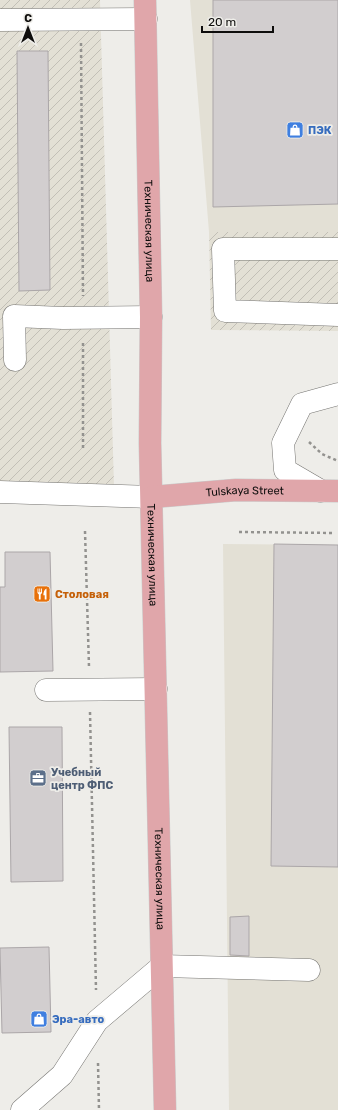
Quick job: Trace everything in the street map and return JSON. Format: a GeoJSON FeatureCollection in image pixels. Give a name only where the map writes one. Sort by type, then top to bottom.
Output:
{"type":"FeatureCollection","features":[{"type":"Feature","properties":{"kind":"main road","name":"Техническая улица"},"geometry":{"type":"LineString","coordinates":[[146,9],[151,317],[152,497],[165,1110]]}},
{"type":"Feature","properties":{"kind":"main road","name":"Tulskaya Street"},"geometry":{"type":"LineString","coordinates":[[152,497],[236,490],[330,491]]}},
{"type":"Feature","properties":{"kind":"lane"},"geometry":{"type":"LineString","coordinates":[[0,20],[80,19],[146,9]]}},
{"type":"Feature","properties":{"kind":"lane"},"geometry":{"type":"LineString","coordinates":[[338,249],[223,249],[225,311],[338,315]]}},
{"type":"Feature","properties":{"kind":"lane"},"geometry":{"type":"LineString","coordinates":[[15,360],[14,316],[84,318],[151,317]]}},
{"type":"Feature","properties":{"kind":"lane"},"geometry":{"type":"LineString","coordinates":[[330,491],[285,470],[283,443],[302,404],[338,394]]}},
{"type":"Feature","properties":{"kind":"lane"},"geometry":{"type":"LineString","coordinates":[[0,492],[152,497]]}},
{"type":"Feature","properties":{"kind":"lane"},"geometry":{"type":"LineString","coordinates":[[46,690],[156,690]]}},
{"type":"Feature","properties":{"kind":"lane"},"geometry":{"type":"LineString","coordinates":[[22,1110],[62,1075],[97,1021],[162,966],[309,970]]}},
{"type":"Feature","properties":{"kind":"path"},"geometry":{"type":"LineString","coordinates":[[80,19],[84,318],[83,448]]}},
{"type":"Feature","properties":{"kind":"path"},"geometry":{"type":"LineString","coordinates":[[304,438],[322,454],[338,461]]}},
{"type":"Feature","properties":{"kind":"path"},"geometry":{"type":"LineString","coordinates":[[86,531],[97,1021]]}},
{"type":"Feature","properties":{"kind":"path"},"geometry":{"type":"LineString","coordinates":[[239,532],[334,533]]}},
{"type":"Feature","properties":{"kind":"path"},"geometry":{"type":"LineString","coordinates":[[98,1058],[99,1110]]}},
{"type":"Feature","properties":{"kind":"shaded area"},"geometry":{"type":"Polygon","coordinates":[[[0,0],[100,0],[114,486],[0,485],[0,0]]]}},
{"type":"Feature","properties":{"kind":"shaded area"},"geometry":{"type":"Polygon","coordinates":[[[190,0],[338,0],[338,232],[209,232],[190,0]]]}},
{"type":"Feature","properties":{"kind":"shaded area"},"geometry":{"type":"Polygon","coordinates":[[[209,232],[338,232],[338,331],[211,330],[209,232]]]}},
{"type":"Feature","properties":{"kind":"shaded area"},"geometry":{"type":"Polygon","coordinates":[[[223,544],[338,545],[338,1110],[229,1110],[223,544]]]}},
{"type":"Feature","properties":{"kind":"building"},"geometry":{"type":"Polygon","coordinates":[[[213,0],[338,0],[338,204],[213,207],[213,0]]]}},
{"type":"Feature","properties":{"kind":"building"},"geometry":{"type":"Polygon","coordinates":[[[17,51],[48,51],[50,290],[19,291],[17,51]]]}},
{"type":"Feature","properties":{"kind":"building"},"geometry":{"type":"Polygon","coordinates":[[[274,544],[338,545],[338,867],[271,866],[274,544]]]}},
{"type":"Feature","properties":{"kind":"building"},"geometry":{"type":"Polygon","coordinates":[[[5,552],[50,552],[53,671],[0,672],[0,587],[5,587],[5,552]]]}},
{"type":"Feature","properties":{"kind":"building"},"geometry":{"type":"Polygon","coordinates":[[[9,727],[62,727],[63,881],[11,882],[9,727]]]}},
{"type":"Feature","properties":{"kind":"building"},"geometry":{"type":"Polygon","coordinates":[[[249,916],[249,956],[230,955],[230,917],[249,916]]]}},
{"type":"Feature","properties":{"kind":"building"},"geometry":{"type":"Polygon","coordinates":[[[49,947],[51,1032],[2,1033],[0,948],[49,947]]]}},
{"type":"Feature","properties":{"kind":"place","name":"ПЭК"},"geometry":{"type":"Point","coordinates":[295,130]}},
{"type":"Feature","properties":{"kind":"place","name":"Столовая"},"geometry":{"type":"Point","coordinates":[42,594]}},
{"type":"Feature","properties":{"kind":"place","name":"Учебный центр ФПС"},"geometry":{"type":"Point","coordinates":[38,778]}},
{"type":"Feature","properties":{"kind":"place","name":"Эра-авто"},"geometry":{"type":"Point","coordinates":[39,1019]}}]}
